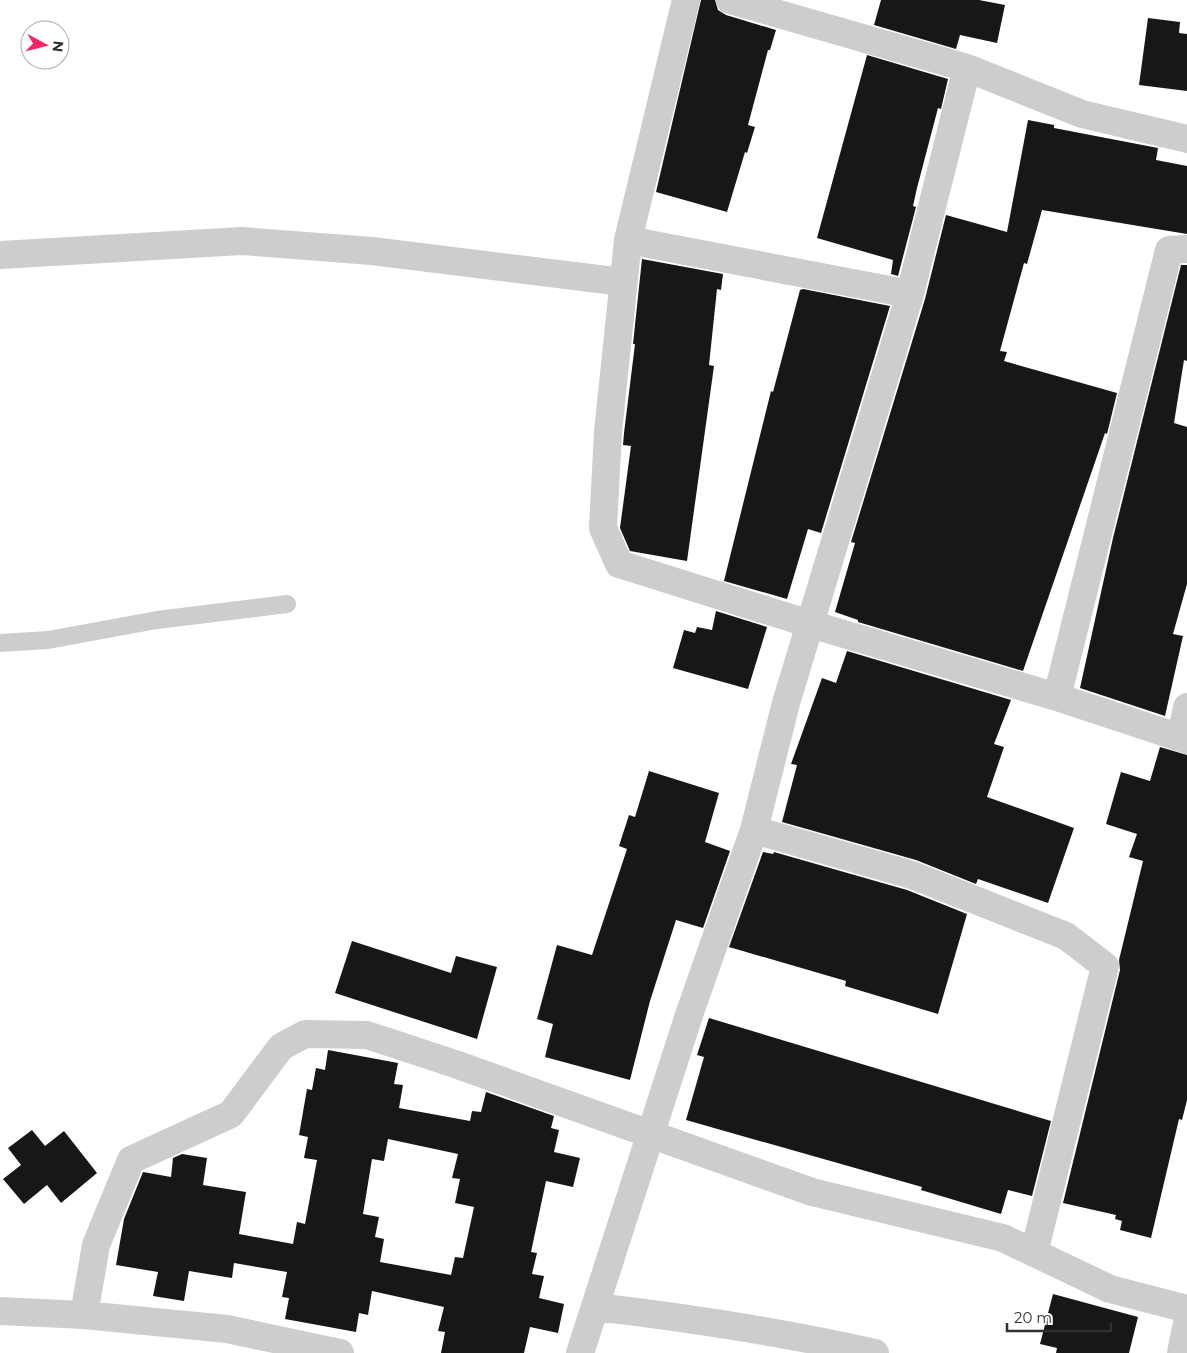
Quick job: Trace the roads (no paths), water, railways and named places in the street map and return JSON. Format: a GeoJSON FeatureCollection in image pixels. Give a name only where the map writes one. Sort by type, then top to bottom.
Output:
{"type":"FeatureCollection","features":[{"type":"Feature","properties":{"kind":"street"},"geometry":{"type":"LineString","coordinates":[[686,0],[628,240],[623,282],[608,432],[603,528],[619,564],[810,624],[1057,697],[1184,739],[1187,707]]}},
{"type":"Feature","properties":{"kind":"street"},"geometry":{"type":"LineString","coordinates":[[730,0],[967,68],[1082,114],[1187,139]]}},
{"type":"Feature","properties":{"kind":"street"},"geometry":{"type":"LineString","coordinates":[[580,1353],[689,1015],[754,830],[786,703],[910,294],[967,68]]}},
{"type":"Feature","properties":{"kind":"street"},"geometry":{"type":"LineString","coordinates":[[628,240],[910,294]]}},
{"type":"Feature","properties":{"kind":"street"},"geometry":{"type":"LineString","coordinates":[[0,255],[242,241],[372,251],[623,282]]}},
{"type":"Feature","properties":{"kind":"street"},"geometry":{"type":"LineString","coordinates":[[1057,697],[1169,250],[1187,249]]}},
{"type":"Feature","properties":{"kind":"street"},"geometry":{"type":"LineString","coordinates":[[754,830],[912,875],[1066,936],[1105,966],[1034,1254]]}},
{"type":"Feature","properties":{"kind":"street"},"geometry":{"type":"LineString","coordinates":[[84,1315],[96,1245],[131,1160],[230,1114],[281,1047],[305,1034],[367,1034],[812,1192],[1003,1238],[1110,1289],[1187,1309]]}},
{"type":"Feature","properties":{"kind":"street"},"geometry":{"type":"LineString","coordinates":[[596,1306],[704,1320],[795,1335],[874,1353]]}},
{"type":"Feature","properties":{"kind":"street"},"geometry":{"type":"LineString","coordinates":[[0,1311],[84,1315],[227,1329],[340,1353]]}},
{"type":"Feature","properties":{"kind":"street"},"geometry":{"type":"LineString","coordinates":[[1181,1353],[1187,1323]]}},
{"type":"Feature","properties":{"kind":"lane"},"geometry":{"type":"LineString","coordinates":[[0,643],[48,640],[157,620],[287,604]]}}]}
